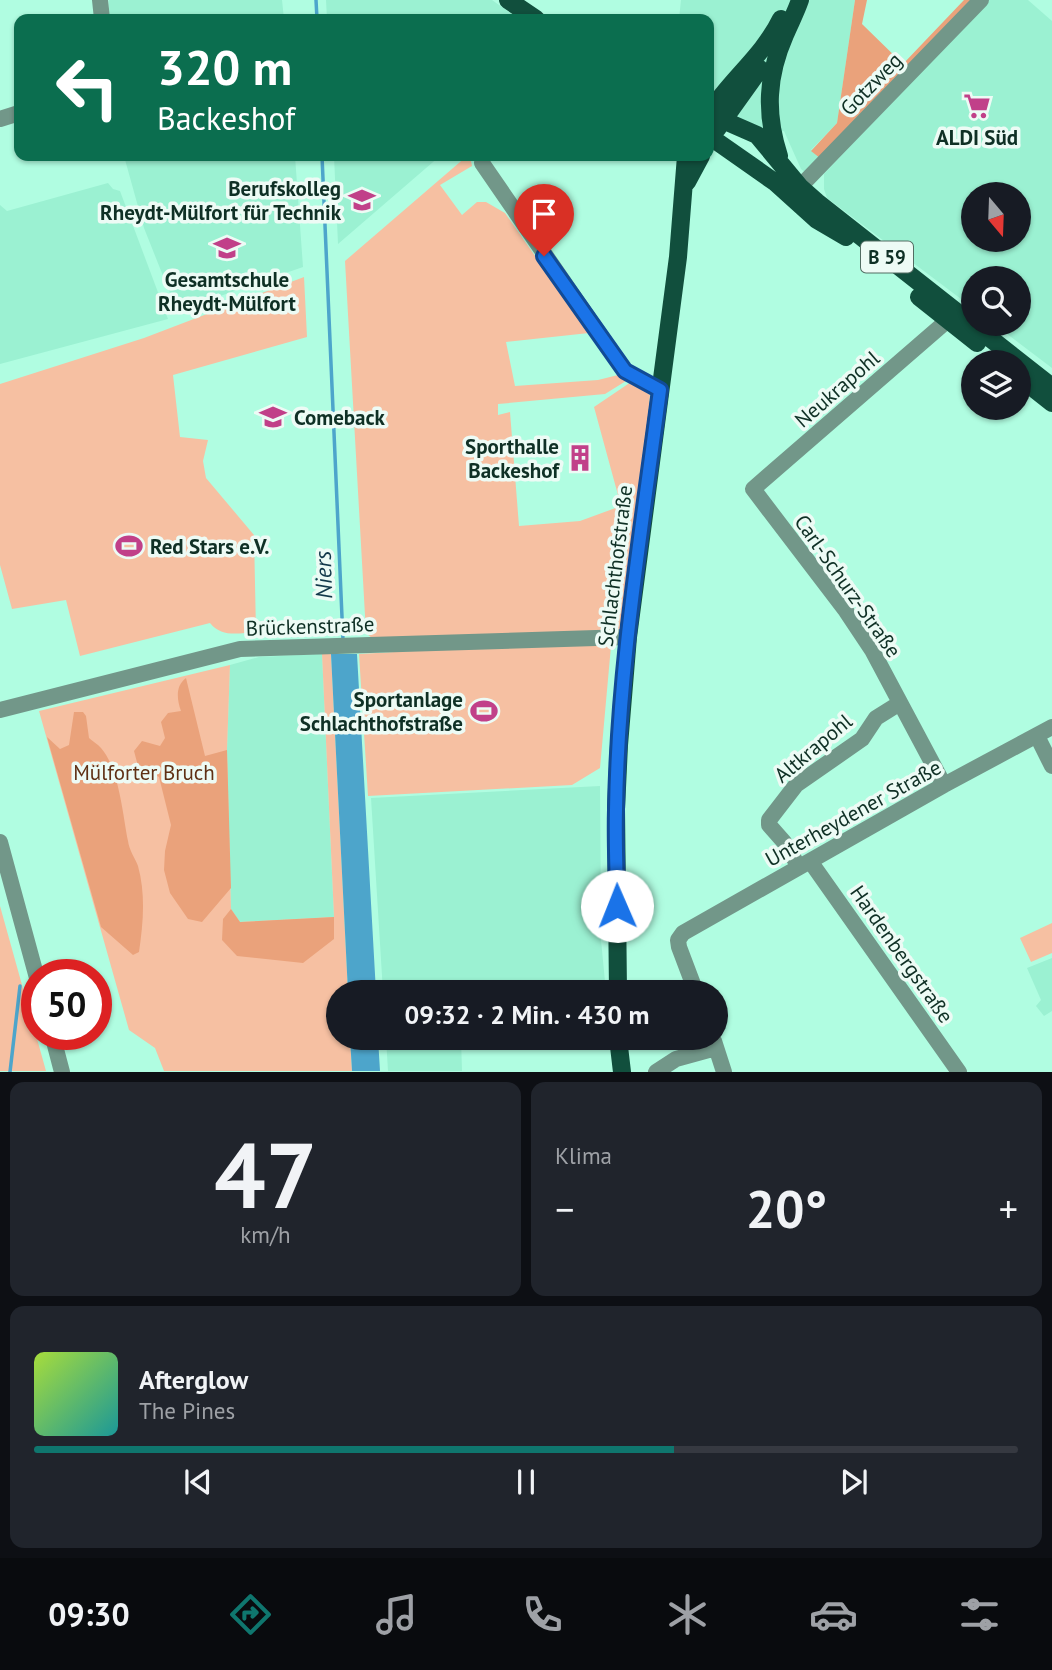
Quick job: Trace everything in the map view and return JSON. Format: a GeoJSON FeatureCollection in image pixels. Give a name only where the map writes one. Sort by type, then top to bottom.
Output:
{"type":"FeatureCollection","features":[{"type":"Feature","properties":{"kind":"main road"},"geometry":{"type":"LineString","coordinates":[[508,0],[529,14]]}},
{"type":"Feature","properties":{"kind":"main road","name":"B 59"},"geometry":{"type":"LineString","coordinates":[[714,114],[722,94],[761,52],[776,30],[789,0]]}},
{"type":"Feature","properties":{"kind":"main road","name":"B 59"},"geometry":{"type":"LineString","coordinates":[[795,192],[782,166],[773,136],[768,97],[776,59],[800,0]]}},
{"type":"Feature","properties":{"kind":"main road","name":"B 59"},"geometry":{"type":"LineString","coordinates":[[714,115],[785,35]]}},
{"type":"Feature","properties":{"kind":"main road"},"geometry":{"type":"LineString","coordinates":[[714,116],[757,135],[782,166]]}},
{"type":"Feature","properties":{"kind":"main road","name":"B 59"},"geometry":{"type":"LineString","coordinates":[[714,142],[776,183],[817,202],[953,316],[989,350]]}},
{"type":"Feature","properties":{"kind":"main road","name":"Schlachthofstraße"},"geometry":{"type":"LineString","coordinates":[[618,980],[616,809],[628,637],[660,390],[685,161]]}},
{"type":"Feature","properties":{"kind":"main road","name":"Schlachthofstraße"},"geometry":{"type":"LineString","coordinates":[[684,188],[698,161]]}},
{"type":"Feature","properties":{"kind":"main road","name":"B 59"},"geometry":{"type":"LineString","coordinates":[[953,316],[1052,387]]}},
{"type":"Feature","properties":{"kind":"main road"},"geometry":{"type":"LineString","coordinates":[[1031,386],[1052,403]]}},
{"type":"Feature","properties":{"kind":"main road"},"geometry":{"type":"LineString","coordinates":[[619,1050],[622,1072]]}},
{"type":"Feature","properties":{"kind":"street","name":"Gotzweg"},"geometry":{"type":"LineString","coordinates":[[795,192],[981,0]]}},
{"type":"Feature","properties":{"kind":"street"},"geometry":{"type":"LineString","coordinates":[[482,163],[625,371],[660,390]]}},
{"type":"Feature","properties":{"kind":"street","name":"Neukrapohl"},"geometry":{"type":"LineString","coordinates":[[753,489],[953,316]]}},
{"type":"Feature","properties":{"kind":"street","name":"Carl-Schurz-Straße"},"geometry":{"type":"LineString","coordinates":[[753,489],[846,611],[872,650],[944,785]]}},
{"type":"Feature","properties":{"kind":"street","name":"Brückenstraße"},"geometry":{"type":"LineString","coordinates":[[0,710],[240,649],[628,637]]}},
{"type":"Feature","properties":{"kind":"street","name":"Altkrapohl"},"geometry":{"type":"LineString","coordinates":[[805,864],[769,825],[769,820],[796,785],[862,739],[876,718],[900,703]]}},
{"type":"Feature","properties":{"kind":"street","name":"Unterheydener Straße"},"geometry":{"type":"LineString","coordinates":[[692,980],[678,940],[683,933],[1052,727]]}},
{"type":"Feature","properties":{"kind":"street"},"geometry":{"type":"LineString","coordinates":[[1037,736],[1052,766]]}},
{"type":"Feature","properties":{"kind":"street"},"geometry":{"type":"LineString","coordinates":[[0,842],[32,959]]}},
{"type":"Feature","properties":{"kind":"street","name":"Hardenbergstraße"},"geometry":{"type":"LineString","coordinates":[[805,864],[959,1072]]}},
{"type":"Feature","properties":{"kind":"street"},"geometry":{"type":"LineString","coordinates":[[56,1050],[62,1072]]}},
{"type":"Feature","properties":{"kind":"street"},"geometry":{"type":"LineString","coordinates":[[656,1072],[676,1059],[698,1050]]}},
{"type":"Feature","properties":{"kind":"street"},"geometry":{"type":"LineString","coordinates":[[717,1050],[724,1072]]}},
{"type":"Feature","properties":{"kind":"shaded area"},"geometry":{"type":"Polygon","coordinates":[[[109,0],[282,0],[283,14],[109,14],[109,0]]]}},
{"type":"Feature","properties":{"kind":"shaded area"},"geometry":{"type":"Polygon","coordinates":[[[326,0],[492,0],[512,14],[327,14],[326,0]]]}},
{"type":"Feature","properties":{"kind":"shaded area"},"geometry":{"type":"Polygon","coordinates":[[[681,0],[855,0],[837,123],[811,150],[821,159],[807,174],[801,169],[784,131],[767,136],[714,110],[714,14],[680,14],[681,0]]]}},
{"type":"Feature","properties":{"kind":"shaded area"},"geometry":{"type":"Polygon","coordinates":[[[855,0],[867,0],[862,24],[903,64],[964,0],[988,0],[830,166],[811,151],[837,123],[855,0]]]}},
{"type":"Feature","properties":{"kind":"shaded area"},"geometry":{"type":"Polygon","coordinates":[[[988,0],[1028,0],[1052,21],[1052,368],[1010,336],[1031,336],[1031,266],[961,266],[961,299],[827,198],[824,174],[988,0]]]}},
{"type":"Feature","properties":{"kind":"shaded area","name":"Gesamtschule Rheydt-Mülfort"},"geometry":{"type":"Polygon","coordinates":[[[125,161],[295,161],[303,267],[177,311],[144,228],[125,161]]]}},
{"type":"Feature","properties":{"kind":"shaded area","name":"Berufskolleg Rheydt-Mülfort für Technik"},"geometry":{"type":"Polygon","coordinates":[[[334,161],[434,161],[338,244],[334,161]]]}},
{"type":"Feature","properties":{"kind":"shaded area"},"geometry":{"type":"Polygon","coordinates":[[[108,183],[113,189],[120,191],[168,319],[0,364],[0,205],[7,211],[108,183]]]}},
{"type":"Feature","properties":{"kind":"shaded area"},"geometry":{"type":"Polygon","coordinates":[[[322,654],[334,917],[239,922],[231,909],[227,750],[230,665],[259,657],[322,654]]]}},
{"type":"Feature","properties":{"kind":"shaded area"},"geometry":{"type":"Polygon","coordinates":[[[186,678],[205,756],[227,750],[231,888],[202,922],[188,919],[170,893],[164,870],[171,825],[159,777],[138,766],[134,751],[142,741],[160,746],[165,738],[161,722],[168,713],[181,711],[179,689],[186,678]]]}},
{"type":"Feature","properties":{"kind":"shaded area"},"geometry":{"type":"Polygon","coordinates":[[[74,712],[83,712],[86,716],[89,738],[101,748],[112,767],[129,844],[138,866],[143,920],[139,952],[133,955],[101,927],[47,737],[60,749],[69,745],[74,712]]]}},
{"type":"Feature","properties":{"kind":"shaded area"},"geometry":{"type":"Polygon","coordinates":[[[600,786],[601,940],[605,980],[382,980],[371,798],[600,786]]]}},
{"type":"Feature","properties":{"kind":"shaded area"},"geometry":{"type":"Polygon","coordinates":[[[231,909],[240,922],[334,917],[334,939],[303,963],[237,956],[222,940],[223,919],[231,909]]]}},
{"type":"Feature","properties":{"kind":"shaded area"},"geometry":{"type":"Polygon","coordinates":[[[1052,958],[1052,1011],[1044,1016],[1036,1006],[1041,1000],[1027,968],[1052,958]]]}},
{"type":"Feature","properties":{"kind":"shaded area"},"geometry":{"type":"Polygon","coordinates":[[[387,1050],[461,1050],[462,1071],[388,1071],[387,1050]]]}},
{"type":"Feature","properties":{"kind":"green space"},"geometry":{"type":"Polygon","coordinates":[[[461,161],[471,161],[472,166],[440,185],[462,215],[477,202],[486,202],[505,213],[589,333],[506,342],[515,386],[598,380],[622,374],[626,381],[605,394],[498,404],[498,415],[510,412],[519,526],[580,521],[621,506],[594,407],[631,382],[650,395],[629,632],[372,638],[366,633],[345,261],[461,161]]]}},
{"type":"Feature","properties":{"kind":"green space"},"geometry":{"type":"Polygon","coordinates":[[[304,277],[307,337],[173,375],[180,437],[208,440],[203,461],[206,478],[254,535],[256,632],[225,633],[210,623],[80,656],[66,600],[12,609],[0,565],[0,384],[144,338],[304,277]]]}},
{"type":"Feature","properties":{"kind":"green space","name":"Sportanlage Schlachthofstraße"},"geometry":{"type":"Polygon","coordinates":[[[607,640],[611,646],[600,768],[572,785],[368,796],[359,654],[607,640]]]}},
{"type":"Feature","properties":{"kind":"green space","name":"Mülforter Bruch"},"geometry":{"type":"Polygon","coordinates":[[[322,654],[331,654],[347,980],[326,980],[326,1050],[351,1050],[352,1071],[164,1071],[155,1048],[129,1030],[112,970],[112,959],[109,959],[39,711],[230,665],[227,750],[231,909],[240,922],[334,917],[322,654]]]}},
{"type":"Feature","properties":{"kind":"green space"},"geometry":{"type":"Polygon","coordinates":[[[0,906],[21,981],[21,1050],[40,1050],[46,1071],[0,1071],[0,906]]]}},
{"type":"Feature","properties":{"kind":"green space"},"geometry":{"type":"Polygon","coordinates":[[[1052,923],[1052,953],[1031,962],[1020,938],[1052,923]]]}},
{"type":"Feature","properties":{"kind":"water"},"geometry":{"type":"Polygon","coordinates":[[[331,654],[357,654],[375,980],[347,980],[331,654]]]}},
{"type":"Feature","properties":{"kind":"water"},"geometry":{"type":"Polygon","coordinates":[[[351,1050],[379,1050],[380,1071],[352,1071],[351,1050]]]}},
{"type":"Feature","properties":{"kind":"waterway","name":"Niers"},"geometry":{"type":"LineString","coordinates":[[316,0],[317,14]]}},
{"type":"Feature","properties":{"kind":"waterway","name":"Niers"},"geometry":{"type":"LineString","coordinates":[[322,161],[343,640]]}},
{"type":"Feature","properties":{"kind":"waterway"},"geometry":{"type":"LineString","coordinates":[[10,1072],[20,986]]}},
{"type":"Feature","properties":{"kind":"place","name":"ALDI Süd"},"geometry":{"type":"Point","coordinates":[977,106]}},
{"type":"Feature","properties":{"kind":"place","name":"Berufskolleg Rheydt-Mülfort für Technik"},"geometry":{"type":"Point","coordinates":[362,200]}},
{"type":"Feature","properties":{"kind":"place","name":"Gesamtschule Rheydt-Mülfort"},"geometry":{"type":"Point","coordinates":[227,248]}},
{"type":"Feature","properties":{"kind":"place","name":"Comeback"},"geometry":{"type":"Point","coordinates":[273,417]}},
{"type":"Feature","properties":{"kind":"place","name":"Sporthalle Backeshof"},"geometry":{"type":"Point","coordinates":[580,458]}},
{"type":"Feature","properties":{"kind":"place","name":"Red Stars e.V."},"geometry":{"type":"Point","coordinates":[129,546]}},
{"type":"Feature","properties":{"kind":"place","name":"Sportanlage Schlachthofstraße"},"geometry":{"type":"Point","coordinates":[484,711]}},
{"type":"Feature","properties":{"kind":"route"},"geometry":{"type":"LineString","coordinates":[[544,256],[625,371],[660,390],[628,637],[619,745],[616,809],[617,906]]}}]}
